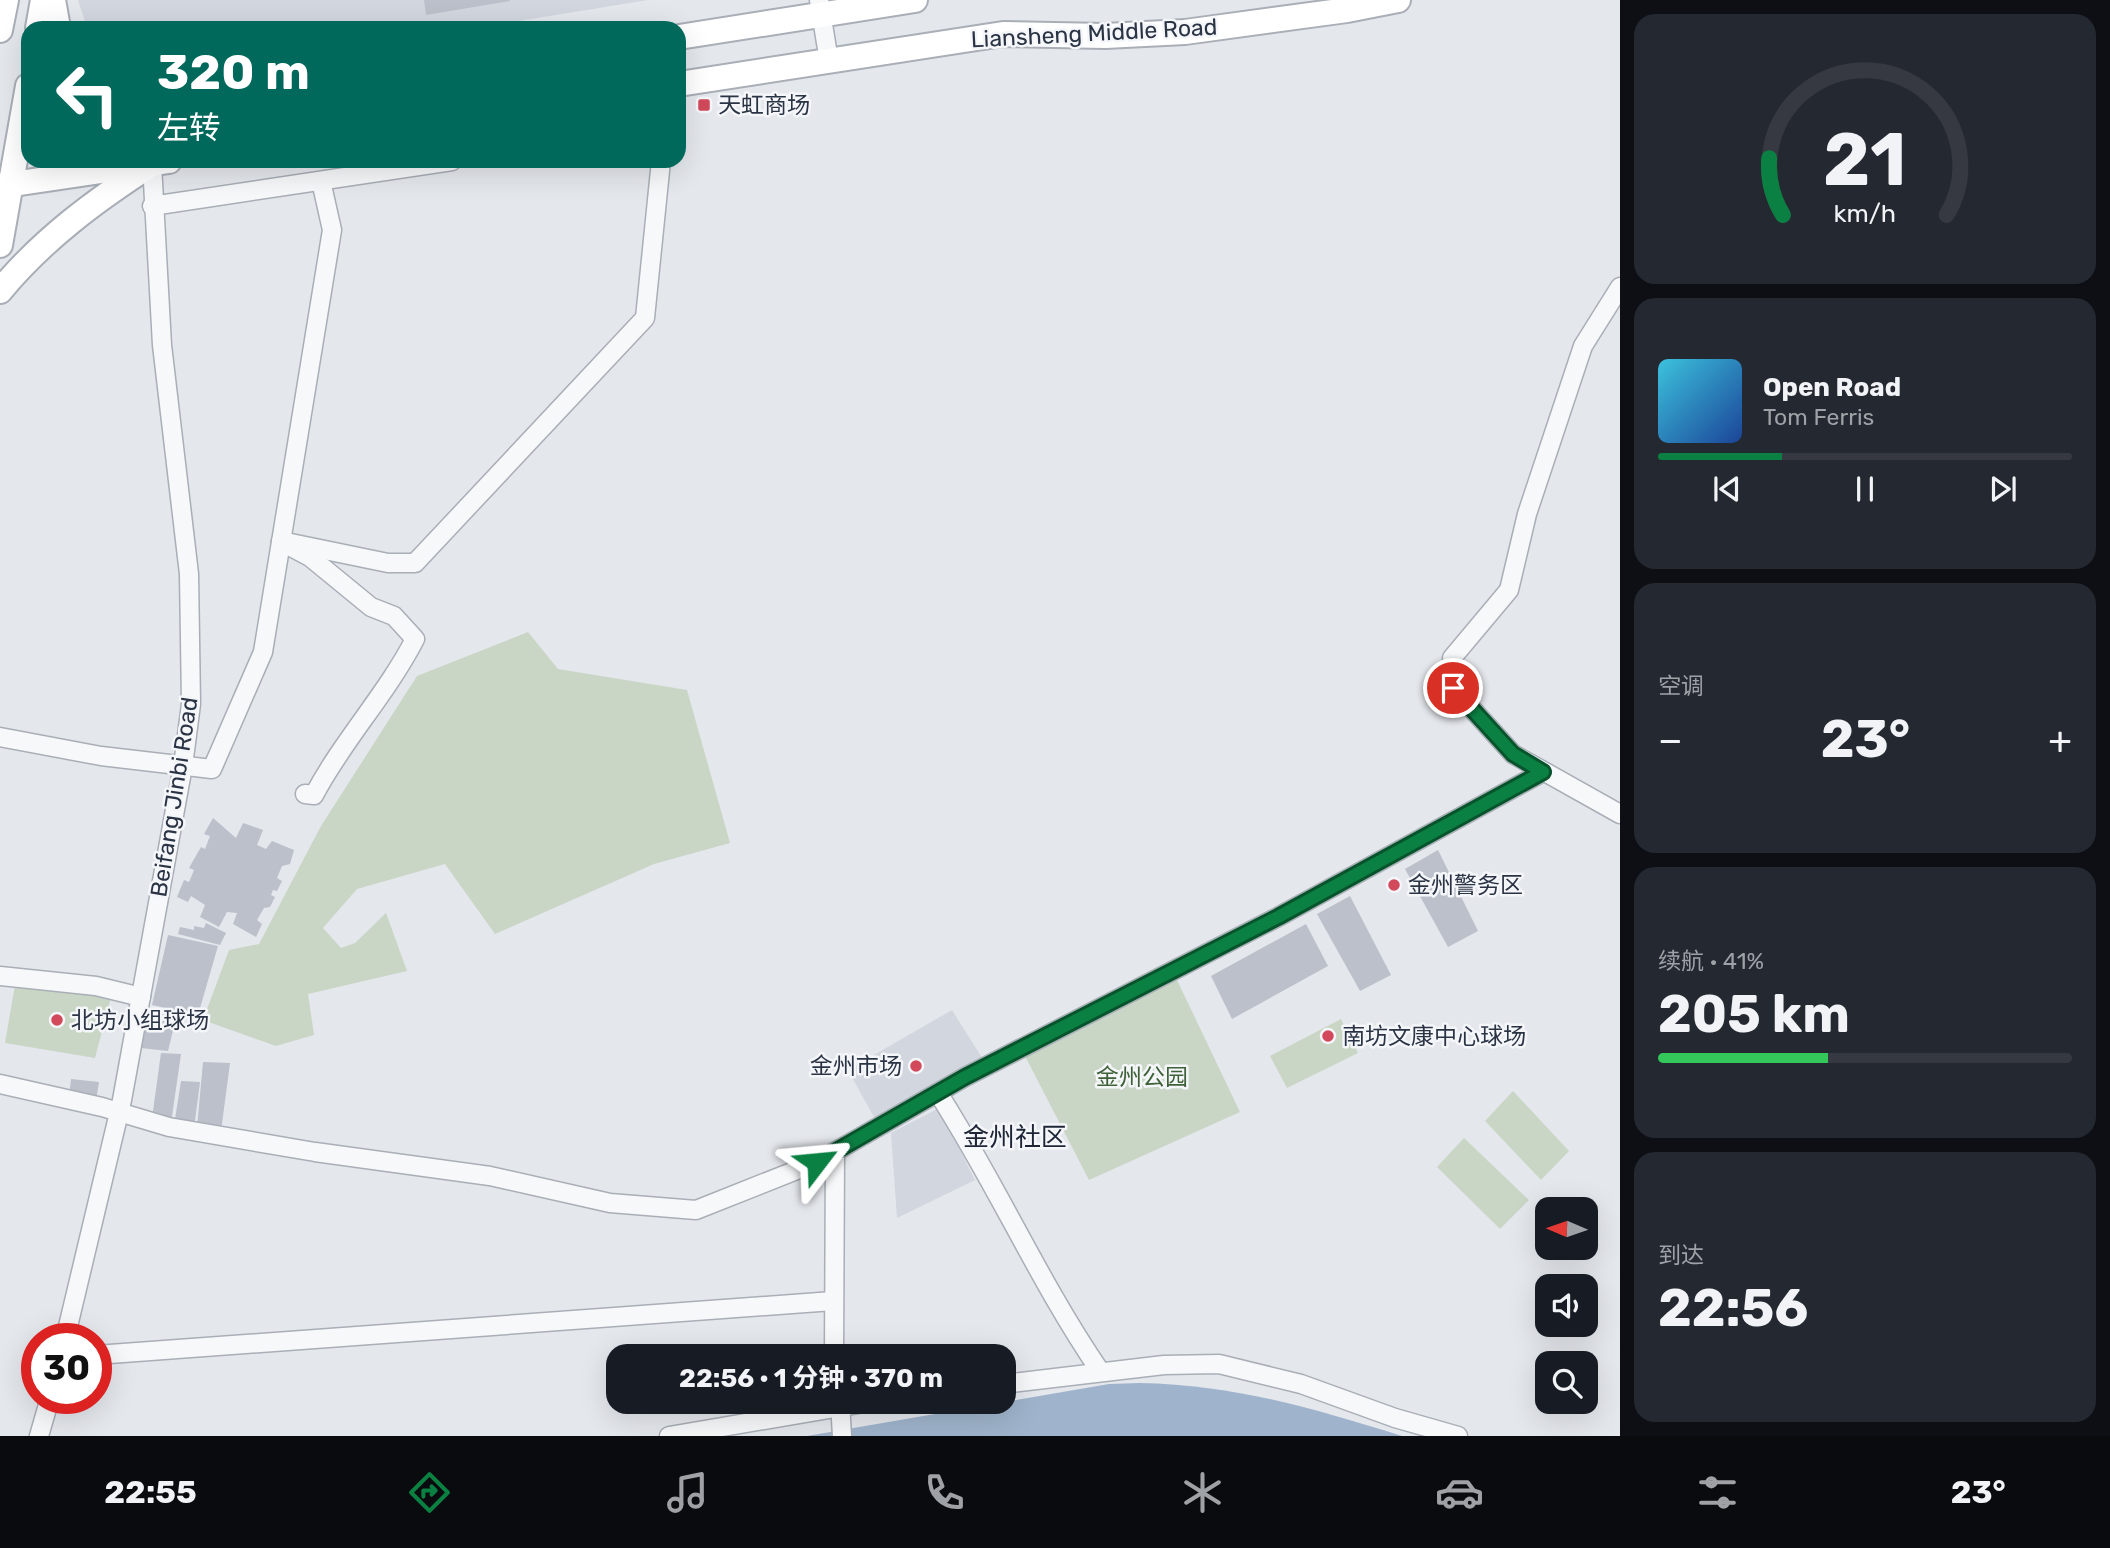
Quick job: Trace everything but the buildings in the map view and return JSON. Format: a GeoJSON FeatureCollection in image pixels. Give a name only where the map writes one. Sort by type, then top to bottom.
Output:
{"type":"FeatureCollection","features":[{"type":"Feature","properties":{"kind":"main road"},"geometry":{"type":"LineString","coordinates":[[0,30],[6,0]]}},
{"type":"Feature","properties":{"kind":"main road"},"geometry":{"type":"LineString","coordinates":[[39,21],[43,0]]}},
{"type":"Feature","properties":{"kind":"main road"},"geometry":{"type":"LineString","coordinates":[[53,0],[57,21]]}},
{"type":"Feature","properties":{"kind":"main road"},"geometry":{"type":"LineString","coordinates":[[686,36],[821,7],[915,0]]}},
{"type":"Feature","properties":{"kind":"main road","name":"Liansheng Middle Road"},"geometry":{"type":"LineString","coordinates":[[686,83],[1003,34],[1105,36],[1185,32],[1348,10],[1398,0]]}},
{"type":"Feature","properties":{"kind":"main road"},"geometry":{"type":"LineString","coordinates":[[0,245],[6,186],[21,119]]}},
{"type":"Feature","properties":{"kind":"main road"},"geometry":{"type":"LineString","coordinates":[[6,186],[122,168]]}},
{"type":"Feature","properties":{"kind":"main road"},"geometry":{"type":"LineString","coordinates":[[0,291],[45,243],[78,214],[151,168]]}},
{"type":"Feature","properties":{"kind":"street"},"geometry":{"type":"LineString","coordinates":[[821,7],[829,61]]}},
{"type":"Feature","properties":{"kind":"street","name":"Beifang Jinbi Road"},"geometry":{"type":"LineString","coordinates":[[69,1323],[119,1113],[183,766],[191,704],[189,574],[162,345],[152,206],[159,168]]}},
{"type":"Feature","properties":{"kind":"street"},"geometry":{"type":"LineString","coordinates":[[152,206],[406,168]]}},
{"type":"Feature","properties":{"kind":"street"},"geometry":{"type":"LineString","coordinates":[[281,541],[388,563],[415,563],[645,318],[660,168]]}},
{"type":"Feature","properties":{"kind":"street"},"geometry":{"type":"LineString","coordinates":[[0,737],[101,756],[212,769],[262,652],[303,387],[332,230],[321,181]]}},
{"type":"Feature","properties":{"kind":"street"},"geometry":{"type":"LineString","coordinates":[[1620,287],[1583,346],[1527,514],[1508,590],[1452,658],[1453,688],[1513,754],[1620,814]]}},
{"type":"Feature","properties":{"kind":"street"},"geometry":{"type":"LineString","coordinates":[[281,541],[310,557],[371,607],[394,616],[415,639],[400,670],[349,735],[314,795],[304,794]]}},
{"type":"Feature","properties":{"kind":"street"},"geometry":{"type":"LineString","coordinates":[[0,1084],[169,1127],[315,1152],[490,1177],[610,1203],[696,1210],[835,1152],[938,1093],[1278,917],[1543,772]]}},
{"type":"Feature","properties":{"kind":"street"},"geometry":{"type":"LineString","coordinates":[[0,976],[96,986],[141,997]]}},
{"type":"Feature","properties":{"kind":"street"},"geometry":{"type":"LineString","coordinates":[[938,1093],[967,1139],[1031,1263],[1100,1371]]}},
{"type":"Feature","properties":{"kind":"street"},"geometry":{"type":"LineString","coordinates":[[834,1344],[835,1152]]}},
{"type":"Feature","properties":{"kind":"street"},"geometry":{"type":"LineString","coordinates":[[112,1354],[833,1301]]}},
{"type":"Feature","properties":{"kind":"street"},"geometry":{"type":"LineString","coordinates":[[1016,1382],[1100,1371],[1219,1364],[1301,1384],[1395,1418],[1458,1436]]}},
{"type":"Feature","properties":{"kind":"street"},"geometry":{"type":"LineString","coordinates":[[39,1436],[45,1414]]}},
{"type":"Feature","properties":{"kind":"street"},"geometry":{"type":"LineString","coordinates":[[669,1436],[787,1414]]}},
{"type":"Feature","properties":{"kind":"street"},"geometry":{"type":"LineString","coordinates":[[841,1414],[842,1436]]}},
{"type":"Feature","properties":{"kind":"shaded area"},"geometry":{"type":"Polygon","coordinates":[[[78,0],[648,0],[519,21],[85,21],[78,0]]]}},
{"type":"Feature","properties":{"kind":"shaded area","name":"金州市场"},"geometry":{"type":"Polygon","coordinates":[[[952,1010],[984,1061],[875,1119],[848,1070],[952,1010]]]}},
{"type":"Feature","properties":{"kind":"shaded area"},"geometry":{"type":"Polygon","coordinates":[[[939,1108],[975,1180],[897,1218],[891,1133],[939,1108]]]}},
{"type":"Feature","properties":{"kind":"green space"},"geometry":{"type":"Polygon","coordinates":[[[528,632],[558,669],[687,690],[730,843],[654,864],[495,934],[445,864],[357,889],[323,928],[341,948],[355,943],[386,913],[407,971],[308,994],[314,1035],[276,1046],[203,1020],[229,950],[259,944],[321,826],[417,676],[528,632]]]}},
{"type":"Feature","properties":{"kind":"green space","name":"金州公园"},"geometry":{"type":"Polygon","coordinates":[[[1177,980],[1240,1112],[1089,1180],[1025,1056],[1177,980]]]}},
{"type":"Feature","properties":{"kind":"green space","name":"北坊小组球场"},"geometry":{"type":"Polygon","coordinates":[[[15,985],[111,997],[95,1058],[5,1043],[15,985]]]}},
{"type":"Feature","properties":{"kind":"green space","name":"南坊文康中心球场"},"geometry":{"type":"Polygon","coordinates":[[[1341,1019],[1358,1053],[1287,1088],[1270,1056],[1341,1019]]]}},
{"type":"Feature","properties":{"kind":"green space"},"geometry":{"type":"Polygon","coordinates":[[[1513,1091],[1569,1151],[1541,1180],[1485,1121],[1513,1091]]]}},
{"type":"Feature","properties":{"kind":"green space"},"geometry":{"type":"Polygon","coordinates":[[[1464,1138],[1529,1200],[1500,1229],[1437,1167],[1464,1138]]]}},
{"type":"Feature","properties":{"kind":"water"},"geometry":{"type":"Polygon","coordinates":[[[1109,1384],[1175,1385],[1241,1393],[1304,1407],[1402,1436],[807,1436],[935,1414],[1016,1414],[1016,1400],[1109,1384]]]}},
{"type":"Feature","properties":{"kind":"place","name":"天虹商场"},"geometry":{"type":"Point","coordinates":[704,105]}},
{"type":"Feature","properties":{"kind":"place","name":"金州警务区"},"geometry":{"type":"Point","coordinates":[1394,885]}},
{"type":"Feature","properties":{"kind":"place","name":"北坊小组球场"},"geometry":{"type":"Point","coordinates":[57,1020]}},
{"type":"Feature","properties":{"kind":"place","name":"南坊文康中心球场"},"geometry":{"type":"Point","coordinates":[1328,1036]}},
{"type":"Feature","properties":{"kind":"place","name":"金州市场"},"geometry":{"type":"Point","coordinates":[916,1066]}},
{"type":"Feature","properties":{"kind":"district","name":"金州社区"},"geometry":{"type":"Point","coordinates":[1015,1137]}},
{"type":"Feature","properties":{"kind":"route"},"geometry":{"type":"LineString","coordinates":[[817,1162],[965,1077],[1278,917],[1543,772],[1513,754],[1453,688]]}}]}
